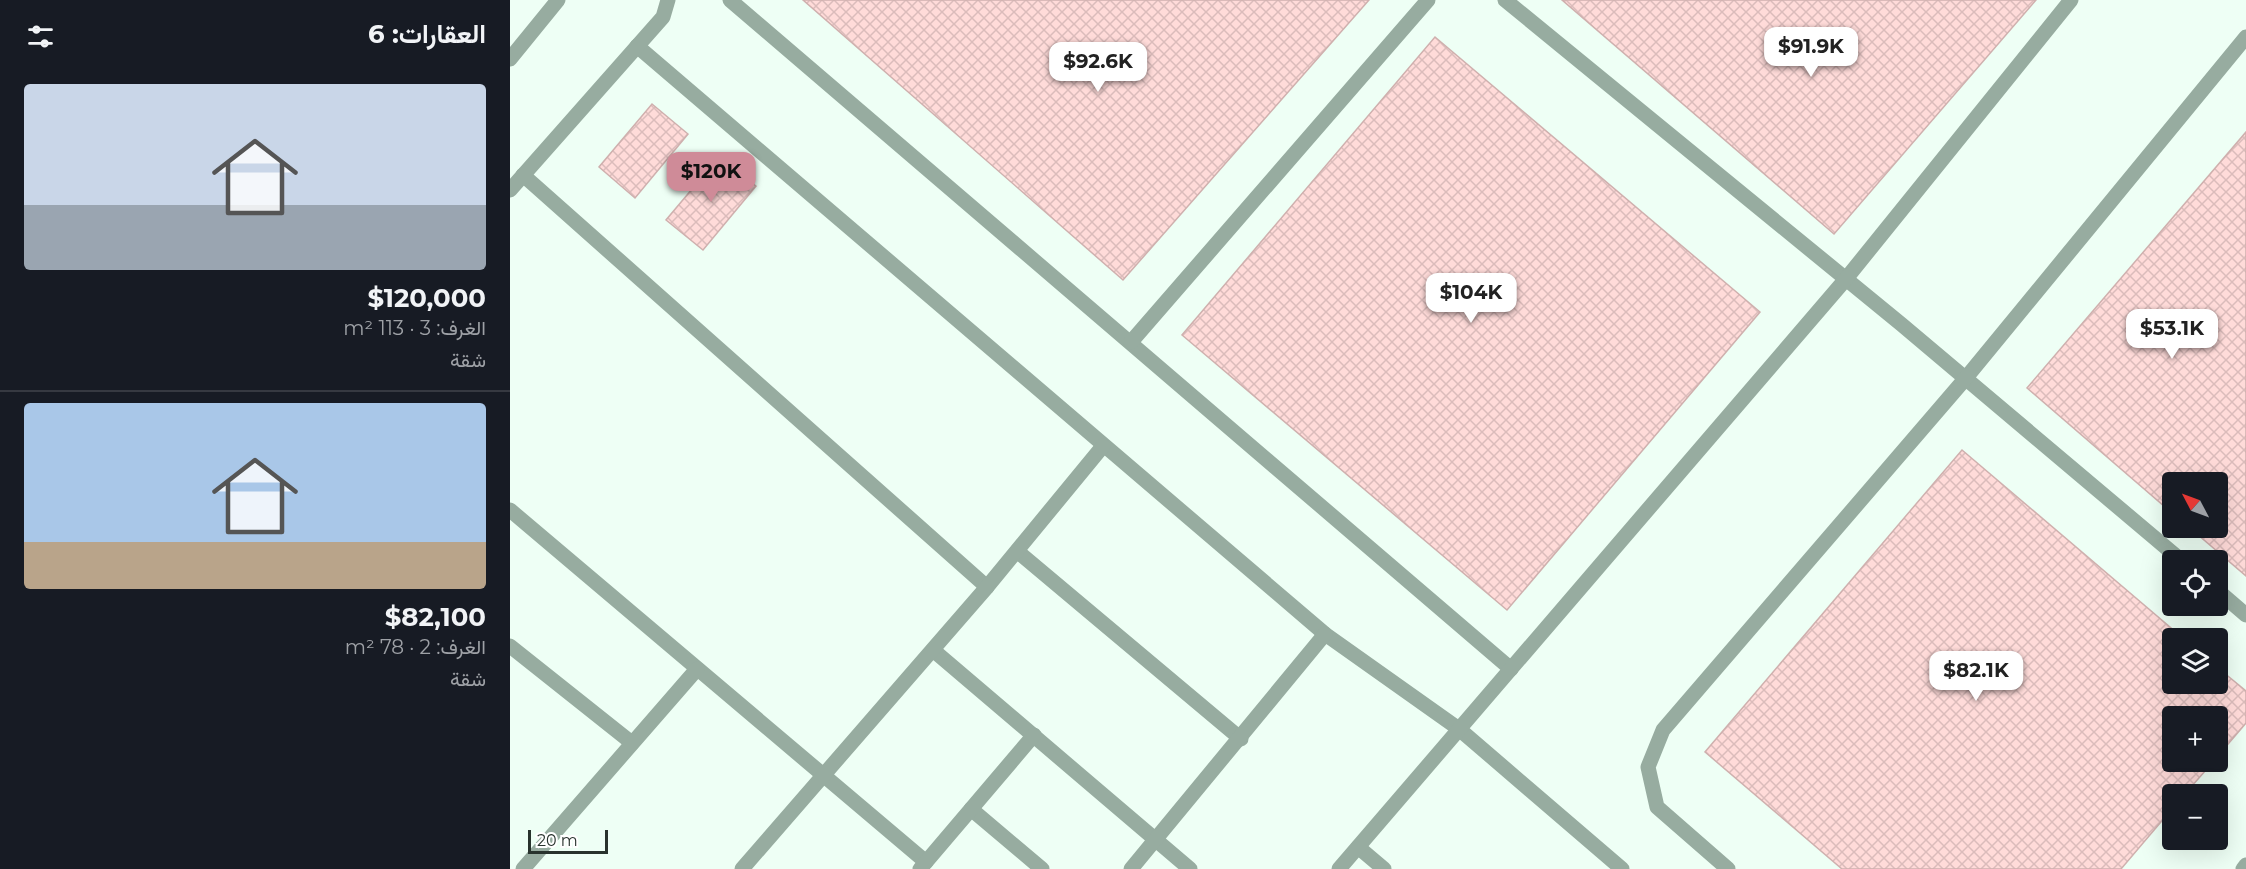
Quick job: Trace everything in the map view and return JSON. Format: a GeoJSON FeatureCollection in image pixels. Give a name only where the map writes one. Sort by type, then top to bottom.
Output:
{"type":"FeatureCollection","features":[{"type":"Feature","properties":{"kind":"street"},"geometry":{"type":"LineString","coordinates":[[510,59],[558,0]]}},
{"type":"Feature","properties":{"kind":"street"},"geometry":{"type":"LineString","coordinates":[[510,190],[663,17],[668,0]]}},
{"type":"Feature","properties":{"kind":"street"},"geometry":{"type":"LineString","coordinates":[[730,0],[1511,669]]}},
{"type":"Feature","properties":{"kind":"street"},"geometry":{"type":"LineString","coordinates":[[1131,342],[1428,0]]}},
{"type":"Feature","properties":{"kind":"street"},"geometry":{"type":"LineString","coordinates":[[1506,0],[2169,550]]}},
{"type":"Feature","properties":{"kind":"street"},"geometry":{"type":"LineString","coordinates":[[1339,869],[1845,280],[2071,0]]}},
{"type":"Feature","properties":{"kind":"street"},"geometry":{"type":"LineString","coordinates":[[1728,869],[1657,807],[1648,767],[1663,730],[1965,379],[2246,37]]}},
{"type":"Feature","properties":{"kind":"street"},"geometry":{"type":"LineString","coordinates":[[637,46],[1325,634],[1459,729],[1622,869]]}},
{"type":"Feature","properties":{"kind":"street"},"geometry":{"type":"LineString","coordinates":[[523,175],[987,587]]}},
{"type":"Feature","properties":{"kind":"street"},"geometry":{"type":"LineString","coordinates":[[742,869],[987,587],[1103,446]]}},
{"type":"Feature","properties":{"kind":"street"},"geometry":{"type":"LineString","coordinates":[[510,510],[824,774],[923,865],[1034,735]]}},
{"type":"Feature","properties":{"kind":"street"},"geometry":{"type":"LineString","coordinates":[[1017,551],[1241,739]]}},
{"type":"Feature","properties":{"kind":"street"},"geometry":{"type":"LineString","coordinates":[[2228,599],[2246,615]]}},
{"type":"Feature","properties":{"kind":"street"},"geometry":{"type":"LineString","coordinates":[[1131,869],[1241,739],[1325,634]]}},
{"type":"Feature","properties":{"kind":"street"},"geometry":{"type":"LineString","coordinates":[[510,646],[632,743]]}},
{"type":"Feature","properties":{"kind":"street"},"geometry":{"type":"LineString","coordinates":[[933,650],[1190,869]]}},
{"type":"Feature","properties":{"kind":"street"},"geometry":{"type":"LineString","coordinates":[[523,869],[697,669]]}},
{"type":"Feature","properties":{"kind":"street"},"geometry":{"type":"LineString","coordinates":[[971,809],[1042,869]]}},
{"type":"Feature","properties":{"kind":"street"},"geometry":{"type":"LineString","coordinates":[[1358,847],[1384,869]]}},
{"type":"Feature","properties":{"kind":"street"},"geometry":{"type":"LineString","coordinates":[[2243,869],[2246,865]]}},
{"type":"Feature","properties":{"kind":"building"},"geometry":{"type":"Polygon","coordinates":[[[803,0],[1369,0],[1123,280],[803,0]]]}},
{"type":"Feature","properties":{"kind":"building"},"geometry":{"type":"Polygon","coordinates":[[[1562,0],[2036,0],[1834,234],[1562,0]]]}},
{"type":"Feature","properties":{"kind":"building"},"geometry":{"type":"Polygon","coordinates":[[[1435,37],[1760,312],[1507,610],[1182,335],[1435,37]]]}},
{"type":"Feature","properties":{"kind":"building"},"geometry":{"type":"Polygon","coordinates":[[[652,104],[688,134],[635,198],[599,167],[652,104]]]}},
{"type":"Feature","properties":{"kind":"building"},"geometry":{"type":"Polygon","coordinates":[[[2246,132],[2246,576],[2228,561],[2228,550],[2216,550],[2202,538],[2228,538],[2228,472],[2162,472],[2162,504],[2027,388],[2246,132]]]}},
{"type":"Feature","properties":{"kind":"building"},"geometry":{"type":"Polygon","coordinates":[[[719,157],[756,186],[703,250],[666,220],[719,157]]]}},
{"type":"Feature","properties":{"kind":"building"},"geometry":{"type":"Polygon","coordinates":[[[1962,450],[2171,628],[2162,628],[2162,694],[2228,694],[2228,676],[2246,691],[2246,723],[2228,744],[2228,706],[2162,706],[2162,772],[2204,772],[2194,784],[2162,784],[2162,821],[2121,869],[1842,869],[1705,752],[1962,450]]]}}]}
